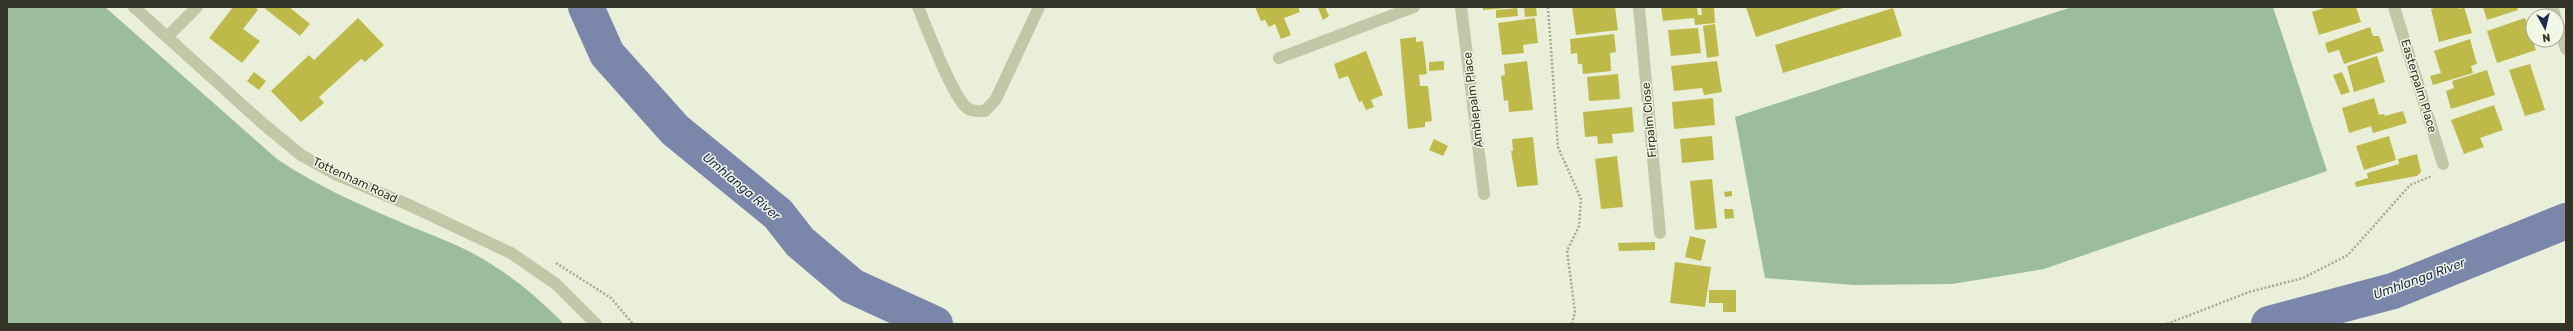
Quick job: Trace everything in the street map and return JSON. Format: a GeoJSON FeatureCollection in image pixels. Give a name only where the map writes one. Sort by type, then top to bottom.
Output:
{"type":"FeatureCollection","features":[{"type":"Feature","properties":{"kind":"street","name":"Tottenham Road"},"geometry":{"type":"LineString","coordinates":[[134,7],[261,122],[301,155],[337,175],[407,204],[511,253],[556,284],[596,324]]}},
{"type":"Feature","properties":{"kind":"street"},"geometry":{"type":"LineString","coordinates":[[167,37],[197,7]]}},
{"type":"Feature","properties":{"kind":"street"},"geometry":{"type":"LineString","coordinates":[[918,7],[956,91],[968,109],[977,112],[985,111],[996,99],[1039,7]]}},
{"type":"Feature","properties":{"kind":"street"},"geometry":{"type":"LineString","coordinates":[[1279,58],[1414,7]]}},
{"type":"Feature","properties":{"kind":"street","name":"Amblepalm Place"},"geometry":{"type":"LineString","coordinates":[[1461,7],[1484,194]]}},
{"type":"Feature","properties":{"kind":"street","name":"Firpalm Close"},"geometry":{"type":"LineString","coordinates":[[1639,7],[1660,233]]}},
{"type":"Feature","properties":{"kind":"street","name":"Easterpalm Place"},"geometry":{"type":"LineString","coordinates":[[2394,7],[2443,164]]}},
{"type":"Feature","properties":{"kind":"path"},"geometry":{"type":"LineString","coordinates":[[1548,7],[1558,147],[1581,200],[1578,226],[1574,239],[1567,251],[1575,312],[1572,324]]}},
{"type":"Feature","properties":{"kind":"path"},"geometry":{"type":"LineString","coordinates":[[2167,324],[2249,292],[2303,278],[2348,254],[2410,185],[2445,171],[2443,164]]}},
{"type":"Feature","properties":{"kind":"green space"},"geometry":{"type":"Polygon","coordinates":[[[7,7],[105,7],[277,159],[310,179],[343,196],[394,220],[475,254],[504,272],[522,286],[564,324],[7,324],[7,7]]]}},
{"type":"Feature","properties":{"kind":"green space"},"geometry":{"type":"Polygon","coordinates":[[[2072,7],[2273,7],[2327,171],[2044,269],[1952,284],[1853,285],[1765,278],[1735,117],[2072,7]]]}},
{"type":"Feature","properties":{"kind":"building"},"geometry":{"type":"Polygon","coordinates":[[[233,7],[255,7],[258,10],[243,29],[260,41],[242,63],[209,38],[233,7]]]}},
{"type":"Feature","properties":{"kind":"building"},"geometry":{"type":"Polygon","coordinates":[[[263,7],[289,7],[310,24],[300,36],[263,7]]]}},
{"type":"Feature","properties":{"kind":"building"},"geometry":{"type":"Polygon","coordinates":[[[1255,7],[1298,7],[1300,12],[1284,18],[1291,35],[1281,39],[1275,24],[1269,27],[1265,20],[1261,21],[1255,7]]]}},
{"type":"Feature","properties":{"kind":"building"},"geometry":{"type":"Polygon","coordinates":[[[1325,7],[1329,16],[1323,20],[1318,8],[1325,7]]]}},
{"type":"Feature","properties":{"kind":"building"},"geometry":{"type":"Polygon","coordinates":[[[1483,7],[1506,7],[1506,8],[1483,10],[1483,7]]]}},
{"type":"Feature","properties":{"kind":"building"},"geometry":{"type":"Polygon","coordinates":[[[1524,7],[1536,7],[1537,16],[1525,17],[1524,7]]]}},
{"type":"Feature","properties":{"kind":"building"},"geometry":{"type":"Polygon","coordinates":[[[1572,7],[1615,7],[1618,30],[1576,35],[1572,7]]]}},
{"type":"Feature","properties":{"kind":"building"},"geometry":{"type":"Polygon","coordinates":[[[1661,7],[1697,7],[1698,15],[1702,15],[1701,7],[1714,7],[1715,23],[1695,25],[1694,18],[1663,21],[1661,7]]]}},
{"type":"Feature","properties":{"kind":"building"},"geometry":{"type":"Polygon","coordinates":[[[1746,7],[1846,7],[1756,37],[1746,7]]]}},
{"type":"Feature","properties":{"kind":"building"},"geometry":{"type":"Polygon","coordinates":[[[2327,7],[2356,7],[2361,22],[2319,35],[2312,12],[2327,7]]]}},
{"type":"Feature","properties":{"kind":"building"},"geometry":{"type":"Polygon","coordinates":[[[2438,7],[2458,7],[2459,9],[2464,7],[2472,33],[2439,42],[2431,9],[2438,7]]]}},
{"type":"Feature","properties":{"kind":"building"},"geometry":{"type":"Polygon","coordinates":[[[2483,7],[2517,7],[2518,10],[2487,20],[2483,7]]]}},
{"type":"Feature","properties":{"kind":"building"},"geometry":{"type":"Polygon","coordinates":[[[1517,8],[1518,16],[1496,18],[1496,10],[1517,8]]]}},
{"type":"Feature","properties":{"kind":"building"},"geometry":{"type":"Polygon","coordinates":[[[1893,8],[1902,36],[1783,73],[1775,45],[1893,8]]]}},
{"type":"Feature","properties":{"kind":"building"},"geometry":{"type":"Polygon","coordinates":[[[358,18],[384,45],[365,62],[361,59],[319,97],[324,103],[301,122],[271,91],[309,55],[314,60],[358,18]]]}},
{"type":"Feature","properties":{"kind":"building"},"geometry":{"type":"Polygon","coordinates":[[[1535,18],[1538,43],[1523,45],[1524,53],[1502,55],[1498,23],[1535,18]]]}},
{"type":"Feature","properties":{"kind":"building"},"geometry":{"type":"Polygon","coordinates":[[[2525,18],[2525,48],[2535,48],[2536,50],[2497,63],[2487,31],[2525,18]]]}},
{"type":"Feature","properties":{"kind":"building"},"geometry":{"type":"Polygon","coordinates":[[[1715,24],[1719,56],[1707,58],[1703,26],[1715,24]]]}},
{"type":"Feature","properties":{"kind":"building"},"geometry":{"type":"Polygon","coordinates":[[[2370,27],[2373,36],[2379,36],[2384,51],[2344,64],[2339,50],[2328,53],[2325,43],[2370,27]]]}},
{"type":"Feature","properties":{"kind":"building"},"geometry":{"type":"Polygon","coordinates":[[[1698,28],[1701,53],[1671,56],[1668,30],[1698,28]]]}},
{"type":"Feature","properties":{"kind":"building"},"geometry":{"type":"Polygon","coordinates":[[[1614,34],[1616,52],[1610,53],[1611,71],[1583,74],[1582,64],[1578,64],[1577,53],[1571,54],[1570,39],[1614,34]]]}},
{"type":"Feature","properties":{"kind":"building"},"geometry":{"type":"Polygon","coordinates":[[[1416,37],[1416,42],[1423,41],[1427,74],[1419,75],[1420,86],[1428,86],[1432,121],[1425,122],[1425,127],[1408,129],[1400,39],[1416,37]]]}},
{"type":"Feature","properties":{"kind":"building"},"geometry":{"type":"Polygon","coordinates":[[[2470,39],[2477,64],[2471,66],[2473,73],[2433,85],[2430,76],[2441,73],[2434,51],[2470,39]]]}},
{"type":"Feature","properties":{"kind":"building"},"geometry":{"type":"Polygon","coordinates":[[[1366,51],[1383,95],[1371,100],[1374,107],[1366,110],[1362,101],[1359,102],[1348,76],[1339,79],[1334,64],[1366,51]]]}},
{"type":"Feature","properties":{"kind":"building"},"geometry":{"type":"Polygon","coordinates":[[[2377,56],[2385,82],[2354,92],[2347,66],[2377,56]]]}},
{"type":"Feature","properties":{"kind":"building"},"geometry":{"type":"Polygon","coordinates":[[[1444,61],[1444,70],[1429,71],[1429,62],[1444,61]]]}},
{"type":"Feature","properties":{"kind":"building"},"geometry":{"type":"Polygon","coordinates":[[[1527,61],[1533,110],[1509,112],[1508,100],[1504,101],[1501,76],[1505,75],[1504,64],[1527,61]]]}},
{"type":"Feature","properties":{"kind":"building"},"geometry":{"type":"Polygon","coordinates":[[[1717,61],[1722,92],[1704,95],[1702,88],[1674,91],[1671,66],[1717,61]]]}},
{"type":"Feature","properties":{"kind":"building"},"geometry":{"type":"Polygon","coordinates":[[[2530,64],[2545,110],[2525,116],[2509,70],[2530,64]]]}},
{"type":"Feature","properties":{"kind":"building"},"geometry":{"type":"Polygon","coordinates":[[[2487,70],[2495,95],[2451,109],[2446,91],[2454,88],[2452,81],[2487,70]]]}},
{"type":"Feature","properties":{"kind":"building"},"geometry":{"type":"Polygon","coordinates":[[[254,72],[266,81],[259,90],[247,81],[254,72]]]}},
{"type":"Feature","properties":{"kind":"building"},"geometry":{"type":"Polygon","coordinates":[[[2342,72],[2350,92],[2341,95],[2333,75],[2342,72]]]}},
{"type":"Feature","properties":{"kind":"building"},"geometry":{"type":"Polygon","coordinates":[[[1618,74],[1620,99],[1589,101],[1587,77],[1618,74]]]}},
{"type":"Feature","properties":{"kind":"building"},"geometry":{"type":"Polygon","coordinates":[[[1713,98],[1715,125],[1674,129],[1672,102],[1713,98]]]}},
{"type":"Feature","properties":{"kind":"building"},"geometry":{"type":"Polygon","coordinates":[[[2374,98],[2379,115],[2384,114],[2385,116],[2403,111],[2407,123],[2373,133],[2371,126],[2349,133],[2342,108],[2374,98]]]}},
{"type":"Feature","properties":{"kind":"building"},"geometry":{"type":"Polygon","coordinates":[[[2494,105],[2503,130],[2480,138],[2484,147],[2464,154],[2451,120],[2494,105]]]}},
{"type":"Feature","properties":{"kind":"building"},"geometry":{"type":"Polygon","coordinates":[[[1632,107],[1634,132],[1612,134],[1613,143],[1598,144],[1597,136],[1585,137],[1583,112],[1632,107]]]}},
{"type":"Feature","properties":{"kind":"building"},"geometry":{"type":"Polygon","coordinates":[[[1712,136],[1714,160],[1682,163],[1680,139],[1712,136]]]}},
{"type":"Feature","properties":{"kind":"building"},"geometry":{"type":"Polygon","coordinates":[[[2389,136],[2396,160],[2364,170],[2356,146],[2389,136]]]}},
{"type":"Feature","properties":{"kind":"building"},"geometry":{"type":"Polygon","coordinates":[[[1533,137],[1538,185],[1517,187],[1511,151],[1513,151],[1512,139],[1533,137]]]}},
{"type":"Feature","properties":{"kind":"building"},"geometry":{"type":"Polygon","coordinates":[[[1434,139],[1448,146],[1443,156],[1429,150],[1434,139]]]}},
{"type":"Feature","properties":{"kind":"building"},"geometry":{"type":"Polygon","coordinates":[[[2417,154],[2421,172],[2417,176],[2356,187],[2355,182],[2368,178],[2367,173],[2399,164],[2398,159],[2417,154]]]}},
{"type":"Feature","properties":{"kind":"building"},"geometry":{"type":"Polygon","coordinates":[[[1617,156],[1623,207],[1601,209],[1595,159],[1617,156]]]}},
{"type":"Feature","properties":{"kind":"building"},"geometry":{"type":"Polygon","coordinates":[[[1712,179],[1717,228],[1695,230],[1690,181],[1712,179]]]}},
{"type":"Feature","properties":{"kind":"building"},"geometry":{"type":"Polygon","coordinates":[[[1732,191],[1732,196],[1725,197],[1724,192],[1732,191]]]}},
{"type":"Feature","properties":{"kind":"building"},"geometry":{"type":"Polygon","coordinates":[[[1724,209],[1733,209],[1734,218],[1725,219],[1724,209]]]}},
{"type":"Feature","properties":{"kind":"building"},"geometry":{"type":"Polygon","coordinates":[[[1690,236],[1706,240],[1701,261],[1685,257],[1690,236]]]}},
{"type":"Feature","properties":{"kind":"building"},"geometry":{"type":"Polygon","coordinates":[[[1655,242],[1655,250],[1619,251],[1618,243],[1655,242]]]}},
{"type":"Feature","properties":{"kind":"building"},"geometry":{"type":"Polygon","coordinates":[[[1675,262],[1711,267],[1705,307],[1670,303],[1675,262]]]}},
{"type":"Feature","properties":{"kind":"building"},"geometry":{"type":"Polygon","coordinates":[[[1709,290],[1736,290],[1736,312],[1723,312],[1723,303],[1709,303],[1709,290]]]}},
{"type":"Feature","properties":{"kind":"waterway","name":"Umhlanga River"},"geometry":{"type":"LineString","coordinates":[[586,7],[607,54],[675,130],[778,214],[800,242],[852,286],[935,324]]}},
{"type":"Feature","properties":{"kind":"waterway","name":"Umhlanga River"},"geometry":{"type":"LineString","coordinates":[[2269,324],[2393,291],[2566,221]]}}]}
